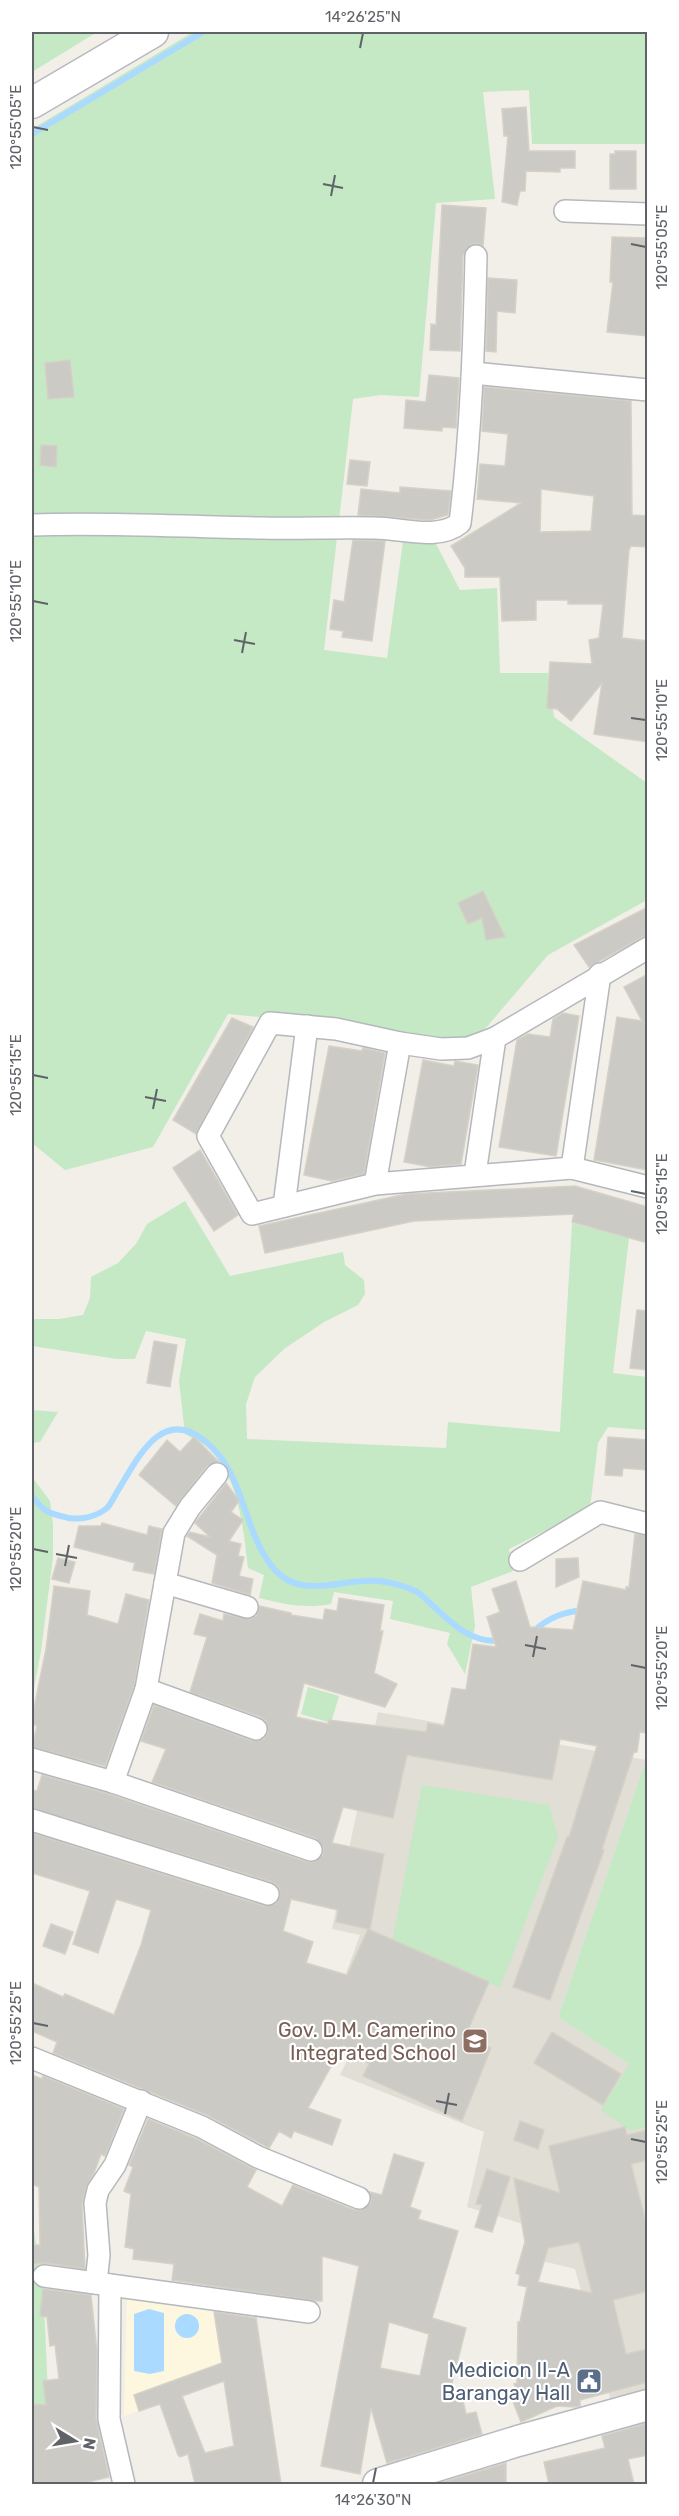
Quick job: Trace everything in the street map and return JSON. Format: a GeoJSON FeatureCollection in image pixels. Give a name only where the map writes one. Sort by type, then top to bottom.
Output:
{"type":"FeatureCollection","features":[{"type":"Feature","properties":{"kind":"main road"},"geometry":{"type":"LineString","coordinates":[[32,103],[153,32]]}},
{"type":"Feature","properties":{"kind":"main road"},"geometry":{"type":"LineString","coordinates":[[378,2484],[518,2441],[648,2405]]}},
{"type":"Feature","properties":{"kind":"street"},"geometry":{"type":"LineString","coordinates":[[565,211],[648,214]]}},
{"type":"Feature","properties":{"kind":"street"},"geometry":{"type":"LineString","coordinates":[[32,525],[77,523],[260,528],[350,527],[429,532],[452,530],[460,523],[462,505],[473,373],[476,256]]}},
{"type":"Feature","properties":{"kind":"street"},"geometry":{"type":"LineString","coordinates":[[473,373],[648,390]]}},
{"type":"Feature","properties":{"kind":"street"},"geometry":{"type":"LineString","coordinates":[[648,948],[600,974],[495,1038],[468,1048],[441,1049],[336,1029],[270,1023],[208,1136],[252,1214],[375,1184],[475,1174],[572,1168],[648,1187]]}},
{"type":"Feature","properties":{"kind":"street"},"geometry":{"type":"LineString","coordinates":[[572,1168],[600,974]]}},
{"type":"Feature","properties":{"kind":"street"},"geometry":{"type":"LineString","coordinates":[[284,1206],[307,1026]]}},
{"type":"Feature","properties":{"kind":"street"},"geometry":{"type":"LineString","coordinates":[[475,1174],[495,1038]]}},
{"type":"Feature","properties":{"kind":"street"},"geometry":{"type":"LineString","coordinates":[[375,1184],[400,1043]]}},
{"type":"Feature","properties":{"kind":"street"},"geometry":{"type":"LineString","coordinates":[[113,1782],[146,1689],[174,1533],[190,1507],[217,1474]]}},
{"type":"Feature","properties":{"kind":"street"},"geometry":{"type":"LineString","coordinates":[[520,1560],[600,1512],[648,1524]]}},
{"type":"Feature","properties":{"kind":"street"},"geometry":{"type":"LineString","coordinates":[[165,1583],[247,1607]]}},
{"type":"Feature","properties":{"kind":"street"},"geometry":{"type":"LineString","coordinates":[[146,1689],[256,1729]]}},
{"type":"Feature","properties":{"kind":"street"},"geometry":{"type":"LineString","coordinates":[[32,1759],[113,1782],[311,1850]]}},
{"type":"Feature","properties":{"kind":"street"},"geometry":{"type":"LineString","coordinates":[[32,1820],[268,1894]]}},
{"type":"Feature","properties":{"kind":"street"},"geometry":{"type":"LineString","coordinates":[[32,2058],[202,2127],[266,2161],[358,2198]]}},
{"type":"Feature","properties":{"kind":"street"},"geometry":{"type":"LineString","coordinates":[[124,2484],[109,2419],[103,2284],[95,2203],[98,2190],[115,2165],[141,2101]]}},
{"type":"Feature","properties":{"kind":"street"},"geometry":{"type":"LineString","coordinates":[[44,2276],[309,2312]]}},
{"type":"Feature","properties":{"kind":"shaded area","name":"Gov. D.M. Camerino Integrated School"},"geometry":{"type":"Polygon","coordinates":[[[378,1712],[646,1760],[558,2017],[629,2064],[631,2131],[647,2127],[647,2398],[613,2409],[575,2269],[526,2257],[533,2227],[467,2207],[484,2132],[340,2075],[381,1992],[345,1976],[360,1935],[332,1929],[378,1712]]]}},
{"type":"Feature","properties":{"kind":"shaded area"},"geometry":{"type":"Polygon","coordinates":[[[127,2295],[214,2305],[224,2381],[124,2416],[127,2295]]]}},
{"type":"Feature","properties":{"kind":"green space"},"geometry":{"type":"Polygon","coordinates":[[[32,32],[97,32],[32,72],[32,32]]]}},
{"type":"Feature","properties":{"kind":"green space"},"geometry":{"type":"Polygon","coordinates":[[[193,32],[647,32],[647,144],[532,144],[529,90],[483,92],[495,199],[436,203],[419,397],[381,395],[353,399],[324,650],[387,658],[404,534],[434,540],[460,590],[497,588],[500,673],[548,673],[554,717],[647,783],[647,900],[548,955],[473,1043],[449,1044],[345,1025],[228,1014],[153,1147],[65,1170],[32,1143],[32,129],[193,32]]]}},
{"type":"Feature","properties":{"kind":"green space"},"geometry":{"type":"Polygon","coordinates":[[[185,1201],[230,1276],[343,1252],[345,1265],[364,1280],[365,1294],[358,1305],[324,1322],[284,1349],[255,1377],[246,1404],[247,1439],[446,1448],[448,1422],[560,1432],[572,1223],[629,1238],[613,1373],[647,1377],[647,1430],[608,1427],[598,1443],[590,1508],[509,1549],[513,1571],[471,1587],[475,1626],[465,1674],[447,1644],[450,1633],[390,1619],[393,1601],[334,1592],[331,1604],[312,1606],[259,1598],[264,1575],[248,1568],[234,1490],[219,1461],[209,1449],[185,1434],[179,1381],[186,1339],[146,1331],[135,1359],[117,1359],[32,1346],[32,1319],[59,1319],[83,1315],[90,1298],[91,1277],[118,1263],[136,1244],[147,1224],[185,1201]]]}},
{"type":"Feature","properties":{"kind":"green space"},"geometry":{"type":"Polygon","coordinates":[[[32,1410],[58,1412],[40,1442],[32,1443],[32,1410]]]}},
{"type":"Feature","properties":{"kind":"green space"},"geometry":{"type":"Polygon","coordinates":[[[32,1477],[50,1501],[53,1557],[41,1651],[32,1698],[32,1477]]]}},
{"type":"Feature","properties":{"kind":"green space"},"geometry":{"type":"Polygon","coordinates":[[[308,1687],[339,1696],[331,1723],[301,1714],[308,1687]]]}},
{"type":"Feature","properties":{"kind":"green space"},"geometry":{"type":"Polygon","coordinates":[[[647,1757],[648,2127],[631,2131],[601,2110],[629,2064],[558,2017],[647,1757]]]}},
{"type":"Feature","properties":{"kind":"green space"},"geometry":{"type":"Polygon","coordinates":[[[422,1785],[549,1805],[558,1837],[500,1988],[392,1942],[422,1785]]]}},
{"type":"Feature","properties":{"kind":"green space"},"geometry":{"type":"Polygon","coordinates":[[[32,2219],[43,2284],[49,2415],[32,2414],[32,2219]]]}},
{"type":"Feature","properties":{"kind":"water"},"geometry":{"type":"Polygon","coordinates":[[[149,2309],[164,2313],[164,2371],[150,2374],[134,2371],[134,2314],[149,2309]]]}},
{"type":"Feature","properties":{"kind":"water"},"geometry":{"type":"Polygon","coordinates":[[[187,2314],[196,2317],[199,2326],[196,2335],[187,2338],[178,2335],[175,2326],[178,2317],[187,2314]]]}},
{"type":"Feature","properties":{"kind":"building"},"geometry":{"type":"Polygon","coordinates":[[[526,107],[529,151],[575,151],[575,168],[560,168],[560,172],[526,171],[525,191],[520,191],[517,205],[502,202],[508,136],[504,136],[502,109],[526,107]]]}},
{"type":"Feature","properties":{"kind":"building"},"geometry":{"type":"Polygon","coordinates":[[[615,151],[636,151],[636,189],[610,189],[610,154],[615,154],[615,151]]]}},
{"type":"Feature","properties":{"kind":"building"},"geometry":{"type":"Polygon","coordinates":[[[442,205],[486,208],[483,246],[477,243],[470,245],[463,255],[460,351],[430,350],[431,324],[436,325],[442,205]]]}},
{"type":"Feature","properties":{"kind":"building"},"geometry":{"type":"Polygon","coordinates":[[[612,237],[648,238],[646,296],[648,296],[648,336],[607,332],[613,282],[610,282],[612,237]]]}},
{"type":"Feature","properties":{"kind":"building"},"geometry":{"type":"Polygon","coordinates":[[[488,278],[517,280],[515,313],[497,311],[496,352],[486,351],[488,278]]]}},
{"type":"Feature","properties":{"kind":"building"},"geometry":{"type":"Polygon","coordinates":[[[70,360],[74,397],[48,399],[45,363],[70,360]]]}},
{"type":"Feature","properties":{"kind":"building"},"geometry":{"type":"Polygon","coordinates":[[[429,375],[459,378],[456,428],[442,427],[442,431],[404,428],[406,400],[426,402],[429,375]]]}},
{"type":"Feature","properties":{"kind":"building"},"geometry":{"type":"Polygon","coordinates":[[[484,387],[631,401],[632,515],[648,516],[648,547],[631,546],[629,550],[622,638],[648,641],[648,742],[594,734],[602,683],[571,721],[557,709],[547,708],[550,662],[592,664],[589,640],[599,638],[603,604],[568,604],[568,600],[536,600],[536,620],[502,621],[500,577],[465,577],[465,568],[451,546],[521,503],[477,499],[480,464],[505,466],[508,434],[482,431],[484,387]],[[541,489],[540,532],[591,531],[594,496],[541,489]]]}},
{"type":"Feature","properties":{"kind":"building"},"geometry":{"type":"Polygon","coordinates":[[[41,445],[57,446],[56,467],[40,465],[41,445]]]}},
{"type":"Feature","properties":{"kind":"building"},"geometry":{"type":"Polygon","coordinates":[[[350,460],[370,462],[367,486],[347,484],[350,460]]]}},
{"type":"Feature","properties":{"kind":"building"},"geometry":{"type":"Polygon","coordinates":[[[400,487],[451,491],[448,515],[430,520],[358,515],[361,489],[400,493],[400,487]]]}},
{"type":"Feature","properties":{"kind":"building"},"geometry":{"type":"Polygon","coordinates":[[[353,540],[385,541],[372,641],[342,637],[343,631],[330,629],[334,600],[344,602],[353,540]]]}},
{"type":"Feature","properties":{"kind":"building"},"geometry":{"type":"Polygon","coordinates":[[[483,891],[505,937],[486,940],[482,918],[468,924],[458,903],[483,891]]]}},
{"type":"Feature","properties":{"kind":"building"},"geometry":{"type":"Polygon","coordinates":[[[648,907],[648,934],[589,967],[574,945],[648,907]]]}},
{"type":"Feature","properties":{"kind":"building"},"geometry":{"type":"Polygon","coordinates":[[[648,974],[648,1170],[594,1160],[617,1017],[642,1021],[624,987],[648,974]]]}},
{"type":"Feature","properties":{"kind":"building"},"geometry":{"type":"Polygon","coordinates":[[[563,1013],[579,1016],[556,1156],[499,1147],[517,1040],[528,1034],[550,1037],[553,1019],[563,1013]]]}},
{"type":"Feature","properties":{"kind":"building"},"geometry":{"type":"Polygon","coordinates":[[[232,1018],[253,1027],[196,1134],[173,1120],[232,1018]]]}},
{"type":"Feature","properties":{"kind":"building"},"geometry":{"type":"Polygon","coordinates":[[[329,1046],[362,1051],[363,1048],[385,1053],[364,1174],[332,1181],[304,1175],[329,1046]]]}},
{"type":"Feature","properties":{"kind":"building"},"geometry":{"type":"Polygon","coordinates":[[[423,1060],[454,1066],[455,1061],[478,1065],[461,1164],[431,1167],[404,1162],[423,1060]]]}},
{"type":"Feature","properties":{"kind":"building"},"geometry":{"type":"Polygon","coordinates":[[[200,1150],[238,1215],[214,1231],[173,1168],[200,1150]]]}},
{"type":"Feature","properties":{"kind":"building"},"geometry":{"type":"Polygon","coordinates":[[[575,1186],[648,1207],[648,1243],[572,1222],[574,1214],[414,1221],[265,1253],[259,1226],[406,1194],[575,1186]]]}},
{"type":"Feature","properties":{"kind":"building"},"geometry":{"type":"Polygon","coordinates":[[[637,1310],[648,1311],[648,1370],[630,1368],[637,1310]]]}},
{"type":"Feature","properties":{"kind":"building"},"geometry":{"type":"Polygon","coordinates":[[[154,1341],[177,1345],[170,1387],[147,1383],[154,1341]]]}},
{"type":"Feature","properties":{"kind":"building"},"geometry":{"type":"Polygon","coordinates":[[[194,1437],[219,1462],[207,1466],[176,1506],[139,1475],[167,1440],[180,1452],[194,1437]]]}},
{"type":"Feature","properties":{"kind":"building"},"geometry":{"type":"Polygon","coordinates":[[[608,1437],[648,1440],[648,1470],[623,1468],[622,1476],[605,1475],[608,1437]]]}},
{"type":"Feature","properties":{"kind":"building"},"geometry":{"type":"Polygon","coordinates":[[[226,1483],[239,1501],[231,1512],[243,1520],[229,1541],[241,1544],[238,1556],[244,1557],[239,1576],[253,1579],[250,1595],[212,1583],[217,1555],[187,1536],[190,1532],[210,1537],[195,1523],[226,1483]]]}},
{"type":"Feature","properties":{"kind":"building"},"geometry":{"type":"Polygon","coordinates":[[[102,1523],[147,1535],[149,1526],[162,1529],[154,1574],[133,1570],[135,1563],[74,1547],[79,1526],[101,1526],[102,1523]]]}},
{"type":"Feature","properties":{"kind":"building"},"geometry":{"type":"Polygon","coordinates":[[[635,1534],[648,1536],[648,1734],[640,1731],[637,1752],[634,1752],[602,1849],[604,1850],[550,2000],[513,1987],[567,1837],[569,1837],[597,1746],[560,1739],[552,1780],[407,1755],[393,1818],[343,1807],[332,1843],[384,1854],[370,1929],[368,1929],[489,1982],[465,2037],[491,2048],[462,2121],[363,2076],[369,2064],[343,2045],[308,2108],[341,2120],[332,2145],[294,2131],[291,2138],[279,2131],[269,2148],[207,2115],[53,2053],[57,2042],[32,2031],[32,1983],[114,2015],[141,1945],[151,1910],[116,1899],[98,1953],[73,1944],[90,1891],[32,1873],[32,1833],[264,1906],[276,1904],[280,1892],[278,1886],[272,1882],[32,1808],[32,1790],[37,1791],[42,1775],[109,1794],[307,1862],[314,1862],[323,1855],[323,1847],[315,1838],[152,1782],[166,1749],[141,1741],[154,1705],[252,1741],[264,1739],[268,1733],[266,1721],[261,1717],[190,1692],[207,1637],[194,1634],[200,1614],[223,1621],[224,1614],[249,1619],[256,1616],[259,1606],[291,1613],[291,1615],[323,1620],[325,1609],[337,1611],[339,1598],[384,1605],[380,1631],[383,1631],[374,1673],[397,1684],[385,1707],[304,1683],[296,1717],[328,1724],[329,1720],[426,1732],[428,1723],[444,1726],[452,1688],[466,1690],[473,1644],[496,1647],[487,1617],[500,1612],[492,1589],[516,1581],[530,1627],[573,1630],[583,1581],[626,1590],[626,1587],[629,1587],[635,1534]],[[291,1899],[283,1931],[313,1942],[306,1963],[347,1975],[368,1929],[336,1922],[338,1910],[291,1899]]]}},
{"type":"Feature","properties":{"kind":"building"},"geometry":{"type":"Polygon","coordinates":[[[58,1558],[75,1562],[69,1583],[52,1579],[58,1558]]]}},
{"type":"Feature","properties":{"kind":"building"},"geometry":{"type":"Polygon","coordinates":[[[578,1558],[579,1577],[556,1587],[556,1559],[578,1558]]]}},
{"type":"Feature","properties":{"kind":"building"},"geometry":{"type":"Polygon","coordinates":[[[54,1586],[90,1591],[87,1615],[118,1624],[126,1594],[149,1600],[134,1686],[105,1766],[32,1747],[37,1726],[32,1724],[32,1718],[46,1649],[54,1586]]]}},
{"type":"Feature","properties":{"kind":"building"},"geometry":{"type":"Polygon","coordinates":[[[51,1924],[73,1932],[65,1954],[43,1946],[51,1924]]]}},
{"type":"Feature","properties":{"kind":"building"},"geometry":{"type":"Polygon","coordinates":[[[552,2032],[621,2074],[603,2105],[534,2063],[552,2032]]]}},
{"type":"Feature","properties":{"kind":"building"},"geometry":{"type":"Polygon","coordinates":[[[32,2075],[42,2079],[43,2076],[124,2109],[105,2156],[101,2154],[86,2187],[82,2204],[85,2269],[46,2263],[32,2264],[32,2245],[40,2245],[39,2187],[32,2184],[32,2075]]]}},
{"type":"Feature","properties":{"kind":"building"},"geometry":{"type":"Polygon","coordinates":[[[148,2119],[197,2139],[256,2170],[247,2187],[282,2206],[293,2185],[354,2210],[361,2210],[371,2203],[370,2192],[382,2195],[394,2154],[424,2163],[410,2207],[421,2211],[418,2219],[458,2231],[432,2318],[466,2328],[448,2399],[462,2396],[466,2414],[476,2412],[482,2434],[387,2463],[371,2408],[360,2474],[321,2466],[359,2266],[322,2256],[322,2301],[172,2280],[174,2264],[133,2259],[134,2249],[125,2247],[131,2194],[124,2191],[133,2167],[129,2165],[148,2119]],[[389,2322],[380,2368],[420,2376],[429,2334],[389,2322]]]}},
{"type":"Feature","properties":{"kind":"building"},"geometry":{"type":"Polygon","coordinates":[[[520,2121],[544,2130],[538,2149],[514,2140],[520,2121]]]}},
{"type":"Feature","properties":{"kind":"building"},"geometry":{"type":"Polygon","coordinates":[[[625,2127],[627,2135],[648,2130],[648,2160],[631,2164],[648,2230],[648,2291],[613,2300],[626,2354],[648,2349],[648,2382],[580,2400],[580,2406],[557,2406],[521,2422],[512,2399],[519,2396],[514,2384],[517,2383],[518,2322],[520,2322],[527,2287],[518,2285],[520,2275],[516,2273],[525,2242],[514,2178],[560,2193],[549,2146],[625,2127]],[[579,2242],[548,2248],[538,2282],[592,2293],[579,2242]]]}},
{"type":"Feature","properties":{"kind":"building"},"geometry":{"type":"Polygon","coordinates":[[[487,2169],[510,2177],[492,2232],[475,2227],[482,2205],[476,2204],[487,2169]]]}},
{"type":"Feature","properties":{"kind":"building"},"geometry":{"type":"Polygon","coordinates":[[[43,2289],[91,2295],[97,2352],[96,2419],[109,2477],[80,2484],[32,2484],[32,2404],[46,2405],[43,2381],[59,2379],[55,2345],[50,2346],[47,2317],[40,2316],[43,2289]]]}},
{"type":"Feature","properties":{"kind":"building"},"geometry":{"type":"Polygon","coordinates":[[[214,2312],[256,2318],[281,2484],[195,2484],[188,2454],[180,2457],[178,2455],[160,2404],[139,2411],[134,2395],[222,2363],[214,2312]],[[224,2381],[182,2396],[205,2453],[234,2446],[224,2381]]]}},
{"type":"Feature","properties":{"kind":"building"},"geometry":{"type":"Polygon","coordinates":[[[648,2423],[648,2455],[628,2459],[634,2484],[549,2484],[544,2462],[605,2448],[602,2436],[648,2423]]]}},
{"type":"Feature","properties":{"kind":"building"},"geometry":{"type":"Polygon","coordinates":[[[506,2463],[506,2484],[437,2484],[506,2463]]]}},
{"type":"Feature","properties":{"kind":"waterway"},"geometry":{"type":"LineString","coordinates":[[32,134],[203,32]]}},
{"type":"Feature","properties":{"kind":"waterway"},"geometry":{"type":"LineString","coordinates":[[32,1496],[40,1506],[56,1515],[74,1519],[93,1516],[108,1506],[133,1465],[152,1441],[163,1433],[176,1429],[189,1432],[205,1441],[218,1453],[227,1467],[259,1546],[280,1575],[293,1583],[307,1586],[370,1581],[404,1586],[420,1594],[465,1633],[487,1640],[500,1641]]}},
{"type":"Feature","properties":{"kind":"waterway"},"geometry":{"type":"LineString","coordinates":[[534,1631],[557,1616],[584,1610]]}},
{"type":"Feature","properties":{"kind":"place","name":"Gov. D.M. Camerino Integrated School"},"geometry":{"type":"Point","coordinates":[475,2041]}},
{"type":"Feature","properties":{"kind":"place","name":"Medicion II-A Barangay Hall"},"geometry":{"type":"Point","coordinates":[589,2381]}}]}
